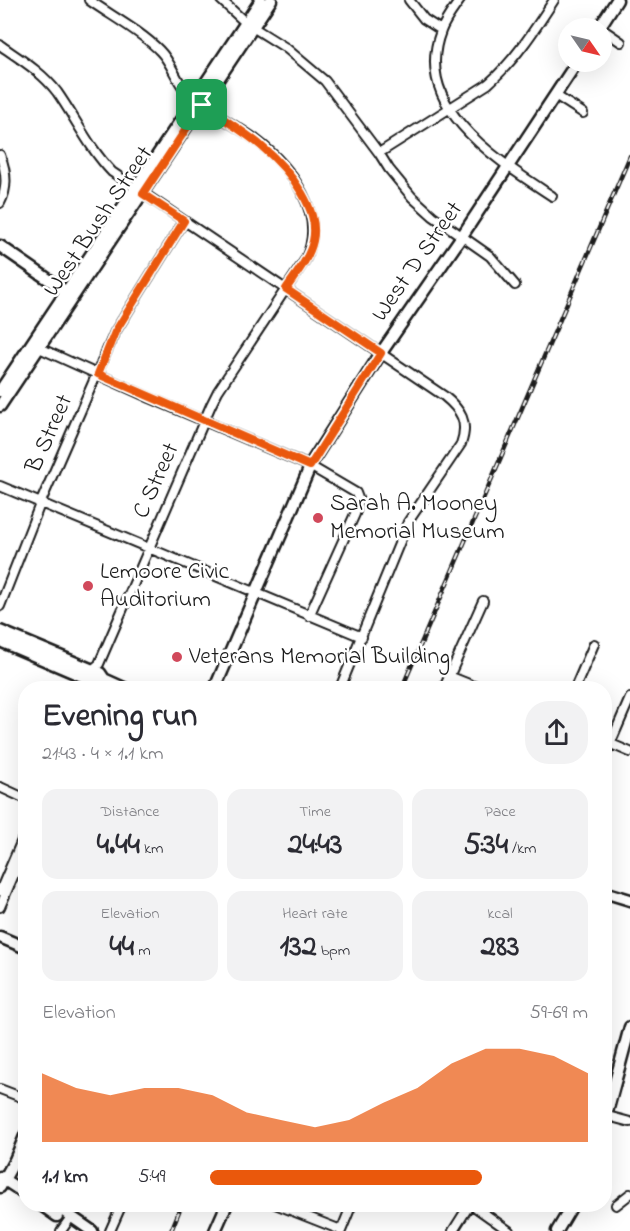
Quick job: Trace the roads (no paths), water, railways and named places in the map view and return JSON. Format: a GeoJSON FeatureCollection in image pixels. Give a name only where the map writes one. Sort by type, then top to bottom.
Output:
{"type":"FeatureCollection","features":[{"type":"Feature","properties":{"kind":"street","name":"C Street"},"geometry":{"type":"LineString","coordinates":[[89,0],[157,48],[167,60],[182,88],[270,152],[285,167],[308,203],[313,217],[312,244],[305,260],[218,391],[94,678]]}},
{"type":"Feature","properties":{"kind":"street"},"geometry":{"type":"LineString","coordinates":[[221,0],[250,25],[286,48],[325,81],[393,175],[412,197],[433,216],[490,256],[515,285]]}},
{"type":"Feature","properties":{"kind":"street","name":"West Bush Street"},"geometry":{"type":"LineString","coordinates":[[250,25],[261,0]]}},
{"type":"Feature","properties":{"kind":"street","name":"West Bush Street"},"geometry":{"type":"LineString","coordinates":[[0,406],[35,346],[250,25],[271,0]]}},
{"type":"Feature","properties":{"kind":"street"},"geometry":{"type":"LineString","coordinates":[[409,0],[424,19],[441,30]]}},
{"type":"Feature","properties":{"kind":"street"},"geometry":{"type":"LineString","coordinates":[[460,0],[441,30],[436,46],[436,73],[443,96],[463,128],[476,142],[508,167],[552,196]]}},
{"type":"Feature","properties":{"kind":"street"},"geometry":{"type":"LineString","coordinates":[[379,153],[450,109],[501,73],[523,48],[554,0]]}},
{"type":"Feature","properties":{"kind":"street"},"geometry":{"type":"LineString","coordinates":[[606,18],[617,0]]}},
{"type":"Feature","properties":{"kind":"street"},"geometry":{"type":"LineString","coordinates":[[612,36],[621,42]]}},
{"type":"Feature","properties":{"kind":"street"},"geometry":{"type":"LineString","coordinates":[[0,45],[47,81],[97,156],[112,172],[444,396],[455,406],[464,420],[465,432],[459,449],[436,478],[408,522],[343,681]]}},
{"type":"Feature","properties":{"kind":"street","name":"West D Street"},"geometry":{"type":"LineString","coordinates":[[217,681],[310,466],[381,353],[462,236],[570,72]]}},
{"type":"Feature","properties":{"kind":"street"},"geometry":{"type":"LineString","coordinates":[[555,94],[583,113]]}},
{"type":"Feature","properties":{"kind":"street"},"geometry":{"type":"LineString","coordinates":[[0,154],[6,178],[0,203]]}},
{"type":"Feature","properties":{"kind":"street","name":"B Street"},"geometry":{"type":"LineString","coordinates":[[0,606],[40,504],[115,332],[184,221]]}},
{"type":"Feature","properties":{"kind":"street"},"geometry":{"type":"LineString","coordinates":[[0,246],[70,294]]}},
{"type":"Feature","properties":{"kind":"street","name":"West Bush Street"},"geometry":{"type":"LineString","coordinates":[[0,391],[35,346]]}},
{"type":"Feature","properties":{"kind":"street"},"geometry":{"type":"LineString","coordinates":[[35,346],[310,466],[356,493],[359,501],[309,616]]}},
{"type":"Feature","properties":{"kind":"street"},"geometry":{"type":"LineString","coordinates":[[0,486],[362,637]]}},
{"type":"Feature","properties":{"kind":"street"},"geometry":{"type":"LineString","coordinates":[[447,681],[483,601]]}},
{"type":"Feature","properties":{"kind":"street"},"geometry":{"type":"LineString","coordinates":[[0,631],[94,678]]}},
{"type":"Feature","properties":{"kind":"street"},"geometry":{"type":"LineString","coordinates":[[0,642],[94,678]]}},
{"type":"Feature","properties":{"kind":"street"},"geometry":{"type":"LineString","coordinates":[[578,681],[594,644]]}},
{"type":"Feature","properties":{"kind":"street"},"geometry":{"type":"LineString","coordinates":[[449,676],[462,681]]}},
{"type":"Feature","properties":{"kind":"street"},"geometry":{"type":"LineString","coordinates":[[612,734],[630,698]]}},
{"type":"Feature","properties":{"kind":"street"},"geometry":{"type":"LineString","coordinates":[[612,744],[630,752]]}},
{"type":"Feature","properties":{"kind":"street"},"geometry":{"type":"LineString","coordinates":[[0,788],[18,796]]}},
{"type":"Feature","properties":{"kind":"street"},"geometry":{"type":"LineString","coordinates":[[0,891],[18,849]]}},
{"type":"Feature","properties":{"kind":"street"},"geometry":{"type":"LineString","coordinates":[[0,907],[18,865]]}},
{"type":"Feature","properties":{"kind":"street"},"geometry":{"type":"LineString","coordinates":[[612,894],[630,900]]}},
{"type":"Feature","properties":{"kind":"street"},"geometry":{"type":"LineString","coordinates":[[0,937],[18,945]]}},
{"type":"Feature","properties":{"kind":"street"},"geometry":{"type":"LineString","coordinates":[[612,1093],[630,1027]]}},
{"type":"Feature","properties":{"kind":"street"},"geometry":{"type":"LineString","coordinates":[[0,1089],[18,1096]]}},
{"type":"Feature","properties":{"kind":"street"},"geometry":{"type":"LineString","coordinates":[[612,1119],[630,1122]]}},
{"type":"Feature","properties":{"kind":"street"},"geometry":{"type":"LineString","coordinates":[[2,1177],[18,1148]]}},
{"type":"Feature","properties":{"kind":"street"},"geometry":{"type":"LineString","coordinates":[[2,1177],[18,1183]]}},
{"type":"Feature","properties":{"kind":"street"},"geometry":{"type":"LineString","coordinates":[[2,1177],[18,1188]]}},
{"type":"Feature","properties":{"kind":"street"},"geometry":{"type":"LineString","coordinates":[[616,1205],[630,1194]]}},
{"type":"Feature","properties":{"kind":"street"},"geometry":{"type":"LineString","coordinates":[[50,1212],[80,1231]]}},
{"type":"Feature","properties":{"kind":"street"},"geometry":{"type":"LineString","coordinates":[[110,1231],[118,1212]]}},
{"type":"Feature","properties":{"kind":"street"},"geometry":{"type":"LineString","coordinates":[[215,1231],[223,1212]]}},
{"type":"Feature","properties":{"kind":"street"},"geometry":{"type":"LineString","coordinates":[[295,1212],[341,1230],[349,1212]]}},
{"type":"Feature","properties":{"kind":"street"},"geometry":{"type":"LineString","coordinates":[[453,1231],[465,1212]]}},
{"type":"Feature","properties":{"kind":"street"},"geometry":{"type":"LineString","coordinates":[[482,1212],[509,1231]]}},
{"type":"Feature","properties":{"kind":"street"},"geometry":{"type":"LineString","coordinates":[[557,1231],[568,1212]]}},
{"type":"Feature","properties":{"kind":"street"},"geometry":{"type":"LineString","coordinates":[[66,1224],[92,1231]]}},
{"type":"Feature","properties":{"kind":"railway"},"geometry":{"type":"LineString","coordinates":[[405,681],[630,156]]}},
{"type":"Feature","properties":{"kind":"railway"},"geometry":{"type":"LineString","coordinates":[[171,1231],[179,1212]]}},
{"type":"Feature","properties":{"kind":"place","name":"Sarah A. Mooney Memorial Museum"},"geometry":{"type":"Point","coordinates":[318,518]}},
{"type":"Feature","properties":{"kind":"place","name":"Lemoore Civic Auditorium"},"geometry":{"type":"Point","coordinates":[88,586]}},
{"type":"Feature","properties":{"kind":"place","name":"Veterans Memorial Building"},"geometry":{"type":"Point","coordinates":[177,657]}}]}
